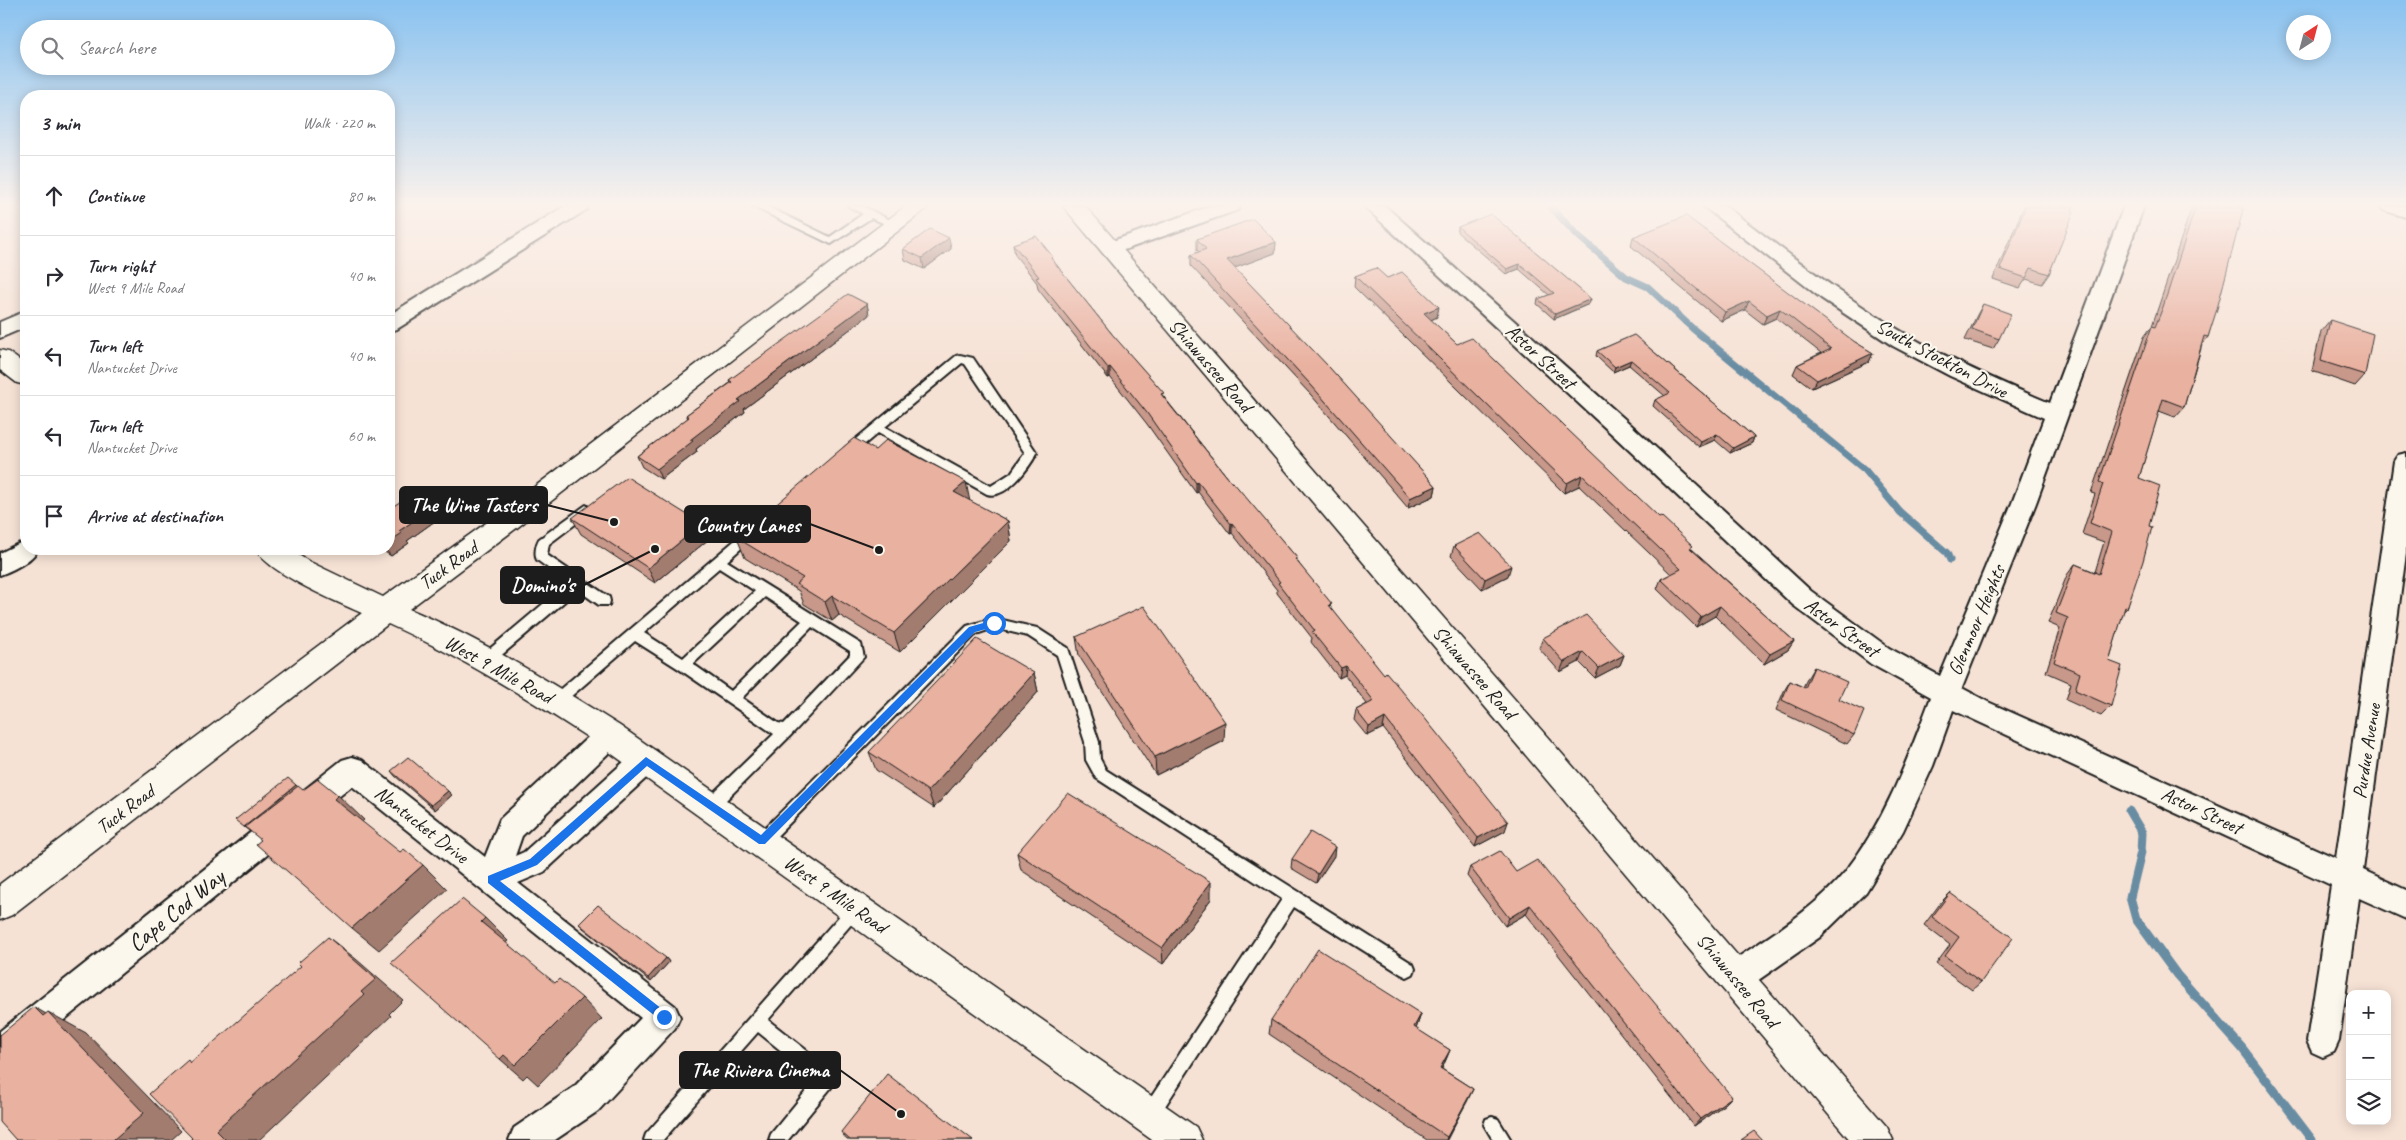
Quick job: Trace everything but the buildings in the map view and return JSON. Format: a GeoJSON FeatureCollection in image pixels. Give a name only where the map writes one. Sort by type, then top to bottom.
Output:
{"type":"FeatureCollection","features":[{"type":"Feature","properties":{"kind":"street"},"geometry":{"type":"LineString","coordinates":[[395,320],[493,259]]}},
{"type":"Feature","properties":{"kind":"street","name":"Tuck Road"},"geometry":{"type":"LineString","coordinates":[[0,904],[386,610],[509,520],[850,259]]}},
{"type":"Feature","properties":{"kind":"street","name":"Shiawassee Road"},"geometry":{"type":"LineString","coordinates":[[1121,259],[1874,1140]]}},
{"type":"Feature","properties":{"kind":"street","name":"Astor Street"},"geometry":{"type":"LineString","coordinates":[[1432,259],[1622,429],[1802,598],[1880,656],[1978,710],[2406,905]]}},
{"type":"Feature","properties":{"kind":"street","name":"South Stockton Drive"},"geometry":{"type":"LineString","coordinates":[[1788,259],[1835,296],[1901,341],[1980,383],[2056,414]]}},
{"type":"Feature","properties":{"kind":"street","name":"Glenmoor Heights"},"geometry":{"type":"LineString","coordinates":[[1736,977],[1809,927],[1855,882],[1893,822],[1919,766],[1946,693],[2004,554],[2114,259]]}},
{"type":"Feature","properties":{"kind":"street"},"geometry":{"type":"LineString","coordinates":[[0,332],[20,321]]}},
{"type":"Feature","properties":{"kind":"street"},"geometry":{"type":"LineString","coordinates":[[0,358],[20,373]]}},
{"type":"Feature","properties":{"kind":"street","name":"Purdue Avenue"},"geometry":{"type":"LineString","coordinates":[[2323,1041],[2378,671],[2406,461]]}},
{"type":"Feature","properties":{"kind":"street"},"geometry":{"type":"LineString","coordinates":[[0,565],[20,553]]}},
{"type":"Feature","properties":{"kind":"street","name":"West 9 Mile Road"},"geometry":{"type":"LineString","coordinates":[[278,555],[298,569],[347,594],[423,627],[556,700],[610,735],[762,841],[1183,1140]]}},
{"type":"Feature","properties":{"kind":"street","name":"Nantucket Drive"},"geometry":{"type":"LineString","coordinates":[[492,880],[510,828],[610,735]]}},
{"type":"Feature","properties":{"kind":"street"},"geometry":{"type":"LineString","coordinates":[[492,880],[534,862],[646,760]]}},
{"type":"Feature","properties":{"kind":"street","name":"Nantucket Drive"},"geometry":{"type":"LineString","coordinates":[[352,768],[664,1017],[586,1100],[526,1140]]}},
{"type":"Feature","properties":{"kind":"street","name":"Cape Cod Way"},"geometry":{"type":"LineString","coordinates":[[0,1052],[352,768]]}},
{"type":"Feature","properties":{"kind":"lane"},"geometry":{"type":"LineString","coordinates":[[839,460],[877,428],[960,359],[970,361],[1031,453],[1024,469],[1005,486],[991,491],[877,428]]}},
{"type":"Feature","properties":{"kind":"lane"},"geometry":{"type":"LineString","coordinates":[[594,504],[543,542],[540,557],[604,601]]}},
{"type":"Feature","properties":{"kind":"lane"},"geometry":{"type":"LineString","coordinates":[[556,700],[763,523]]}},
{"type":"Feature","properties":{"kind":"lane"},"geometry":{"type":"LineString","coordinates":[[710,806],[857,657],[856,648],[848,642],[718,561]]}},
{"type":"Feature","properties":{"kind":"lane"},"geometry":{"type":"LineString","coordinates":[[485,661],[577,583]]}},
{"type":"Feature","properties":{"kind":"lane"},"geometry":{"type":"LineString","coordinates":[[684,665],[764,590]]}},
{"type":"Feature","properties":{"kind":"lane"},"geometry":{"type":"LineString","coordinates":[[732,699],[812,620]]}},
{"type":"Feature","properties":{"kind":"lane"},"geometry":{"type":"LineString","coordinates":[[762,841],[972,630],[994,623],[1032,632],[1063,652],[1092,742],[1093,760],[1101,774],[1292,897],[1407,968]]}},
{"type":"Feature","properties":{"kind":"lane"},"geometry":{"type":"LineString","coordinates":[[633,633],[684,665],[776,728],[787,730]]}},
{"type":"Feature","properties":{"kind":"lane"},"geometry":{"type":"LineString","coordinates":[[1149,1116],[1292,897]]}},
{"type":"Feature","properties":{"kind":"lane"},"geometry":{"type":"LineString","coordinates":[[652,1140],[856,908]]}},
{"type":"Feature","properties":{"kind":"lane"},"geometry":{"type":"LineString","coordinates":[[757,1021],[828,1078],[777,1140]]}},
{"type":"Feature","properties":{"kind":"lane"},"geometry":{"type":"LineString","coordinates":[[1492,1125],[1503,1140]]}},
{"type":"Feature","properties":{"kind":"waterway"},"geometry":{"type":"LineString","coordinates":[[1605,259],[1626,277],[1648,287],[1692,328],[1865,470],[1900,512],[1947,553],[1950,560]]}},
{"type":"Feature","properties":{"kind":"waterway"},"geometry":{"type":"LineString","coordinates":[[2129,811],[2142,833],[2141,852],[2130,897],[2136,919],[2177,975],[2242,1048],[2312,1140]]}},
{"type":"Feature","properties":{"kind":"place","name":"The Wine Tasters"},"geometry":{"type":"Point","coordinates":[614,522]}},
{"type":"Feature","properties":{"kind":"place","name":"Domino's"},"geometry":{"type":"Point","coordinates":[655,549]}},
{"type":"Feature","properties":{"kind":"place","name":"Country Lanes"},"geometry":{"type":"Point","coordinates":[879,550]}},
{"type":"Feature","properties":{"kind":"place","name":"The Riviera Cinema"},"geometry":{"type":"Point","coordinates":[901,1114]}},
{"type":"Feature","properties":{"kind":"route"},"geometry":{"type":"LineString","coordinates":[[664,1017],[492,880],[534,862],[646,760],[762,841],[972,630],[994,623]]}}]}
